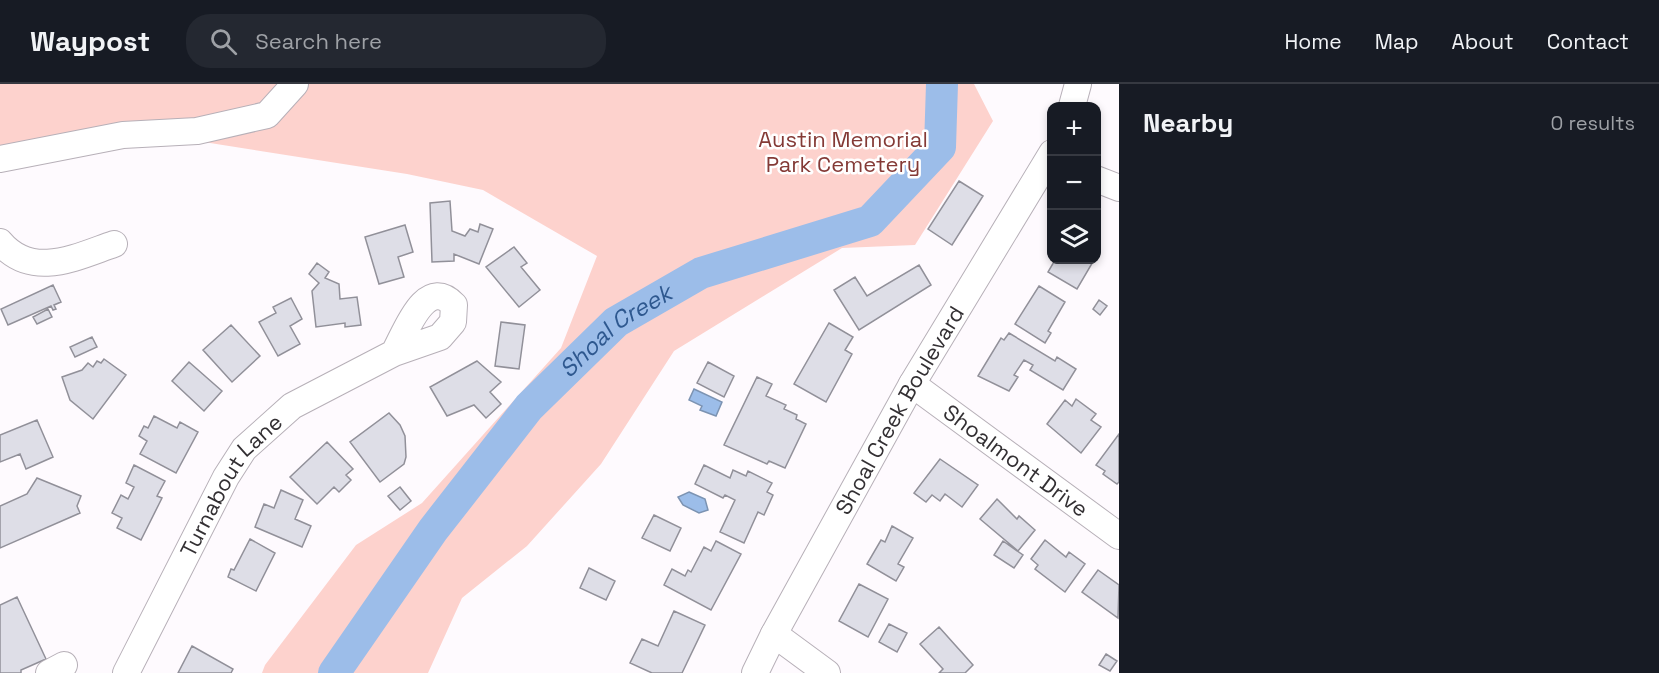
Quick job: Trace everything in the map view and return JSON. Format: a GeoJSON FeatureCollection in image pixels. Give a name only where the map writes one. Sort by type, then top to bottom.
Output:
{"type":"FeatureCollection","features":[{"type":"Feature","properties":{"kind":"street"},"geometry":{"type":"LineString","coordinates":[[0,159],[123,135],[197,131],[267,115],[295,84]]}},
{"type":"Feature","properties":{"kind":"street"},"geometry":{"type":"LineString","coordinates":[[1073,102],[1078,84]]}},
{"type":"Feature","properties":{"kind":"street","name":"Shoal Creek Boulevard"},"geometry":{"type":"LineString","coordinates":[[755,673],[774,634],[912,384],[1047,164]]}},
{"type":"Feature","properties":{"kind":"street"},"geometry":{"type":"LineString","coordinates":[[1101,181],[1119,188]]}},
{"type":"Feature","properties":{"kind":"street"},"geometry":{"type":"LineString","coordinates":[[0,242],[24,261],[44,264],[63,261],[114,244]]}},
{"type":"Feature","properties":{"kind":"street","name":"Turnabout Lane"},"geometry":{"type":"LineString","coordinates":[[126,673],[226,477],[244,449],[292,406],[394,353]]}},
{"type":"Feature","properties":{"kind":"street","name":"Shoalmont Drive"},"geometry":{"type":"LineString","coordinates":[[912,384],[1119,536]]}},
{"type":"Feature","properties":{"kind":"street"},"geometry":{"type":"LineString","coordinates":[[774,634],[827,673]]}},
{"type":"Feature","properties":{"kind":"green space","name":"Austin Memorial Park Cemetery"},"geometry":{"type":"Polygon","coordinates":[[[0,84],[974,84],[993,121],[915,245],[842,248],[674,351],[601,464],[527,546],[462,598],[428,673],[262,673],[265,665],[356,545],[422,503],[561,348],[597,256],[483,190],[407,174],[172,137],[0,169],[0,84]]]}},
{"type":"Feature","properties":{"kind":"water"},"geometry":{"type":"Polygon","coordinates":[[[694,389],[722,402],[716,416],[700,410],[702,406],[689,400],[694,389]]]}},
{"type":"Feature","properties":{"kind":"water"},"geometry":{"type":"Polygon","coordinates":[[[689,492],[705,499],[708,510],[699,513],[683,505],[678,497],[689,492]]]}},
{"type":"Feature","properties":{"kind":"building"},"geometry":{"type":"Polygon","coordinates":[[[959,181],[983,196],[952,245],[928,229],[959,181]]]}},
{"type":"Feature","properties":{"kind":"building"},"geometry":{"type":"Polygon","coordinates":[[[450,201],[452,231],[465,236],[470,229],[478,232],[480,224],[493,229],[479,264],[454,254],[454,261],[432,262],[430,203],[450,201]]]}},
{"type":"Feature","properties":{"kind":"building"},"geometry":{"type":"Polygon","coordinates":[[[405,225],[413,252],[398,257],[404,277],[379,284],[365,237],[405,225]]]}},
{"type":"Feature","properties":{"kind":"building"},"geometry":{"type":"Polygon","coordinates":[[[514,247],[527,263],[521,267],[540,290],[519,307],[486,267],[514,247]]]}},
{"type":"Feature","properties":{"kind":"building"},"geometry":{"type":"Polygon","coordinates":[[[317,263],[329,272],[325,278],[339,284],[340,299],[357,297],[361,325],[345,327],[345,323],[316,327],[312,291],[319,283],[309,274],[317,263]]]}},
{"type":"Feature","properties":{"kind":"building"},"geometry":{"type":"Polygon","coordinates":[[[1053,264],[1092,264],[1077,289],[1048,272],[1053,264]]]}},
{"type":"Feature","properties":{"kind":"building"},"geometry":{"type":"Polygon","coordinates":[[[919,265],[931,285],[859,330],[834,290],[855,277],[867,296],[919,265]]]}},
{"type":"Feature","properties":{"kind":"building"},"geometry":{"type":"Polygon","coordinates":[[[53,285],[61,302],[54,305],[56,309],[53,310],[51,306],[8,325],[1,309],[53,285]]]}},
{"type":"Feature","properties":{"kind":"building"},"geometry":{"type":"Polygon","coordinates":[[[1039,286],[1065,302],[1048,331],[1051,333],[1045,343],[1015,324],[1039,286]]]}},
{"type":"Feature","properties":{"kind":"building"},"geometry":{"type":"Polygon","coordinates":[[[291,298],[302,319],[290,326],[300,344],[278,356],[259,322],[276,313],[273,307],[291,298]]]}},
{"type":"Feature","properties":{"kind":"building"},"geometry":{"type":"Polygon","coordinates":[[[1099,300],[1107,306],[1100,315],[1093,309],[1099,300]]]}},
{"type":"Feature","properties":{"kind":"building"},"geometry":{"type":"Polygon","coordinates":[[[48,309],[52,317],[37,324],[33,317],[48,309]]]}},
{"type":"Feature","properties":{"kind":"building"},"geometry":{"type":"Polygon","coordinates":[[[501,322],[525,325],[519,369],[495,366],[501,322]]]}},
{"type":"Feature","properties":{"kind":"building"},"geometry":{"type":"Polygon","coordinates":[[[829,323],[853,337],[845,350],[852,354],[826,402],[794,384],[829,323]]]}},
{"type":"Feature","properties":{"kind":"building"},"geometry":{"type":"Polygon","coordinates":[[[231,325],[260,356],[232,382],[203,350],[231,325]]]}},
{"type":"Feature","properties":{"kind":"building"},"geometry":{"type":"Polygon","coordinates":[[[1009,333],[1055,361],[1057,357],[1076,369],[1063,390],[1030,370],[1033,365],[1024,360],[1014,375],[1018,377],[1009,391],[978,376],[1001,338],[1004,340],[1009,333]]]}},
{"type":"Feature","properties":{"kind":"building"},"geometry":{"type":"Polygon","coordinates":[[[92,337],[97,347],[75,357],[70,347],[92,337]]]}},
{"type":"Feature","properties":{"kind":"building"},"geometry":{"type":"Polygon","coordinates":[[[104,359],[126,375],[93,419],[70,400],[62,377],[82,370],[88,363],[93,367],[97,361],[101,363],[104,359]]]}},
{"type":"Feature","properties":{"kind":"building"},"geometry":{"type":"Polygon","coordinates":[[[477,361],[501,382],[490,392],[501,404],[486,418],[474,405],[447,416],[430,387],[477,361]]]}},
{"type":"Feature","properties":{"kind":"building"},"geometry":{"type":"Polygon","coordinates":[[[189,362],[222,391],[204,411],[172,381],[189,362]]]}},
{"type":"Feature","properties":{"kind":"building"},"geometry":{"type":"Polygon","coordinates":[[[708,362],[734,376],[724,397],[697,383],[708,362]]]}},
{"type":"Feature","properties":{"kind":"building"},"geometry":{"type":"Polygon","coordinates":[[[757,377],[772,384],[766,396],[786,405],[784,409],[797,415],[796,419],[806,424],[785,468],[769,461],[767,464],[724,445],[757,377]]]}},
{"type":"Feature","properties":{"kind":"building"},"geometry":{"type":"Polygon","coordinates":[[[1076,399],[1096,414],[1091,420],[1101,427],[1081,453],[1047,424],[1065,400],[1072,406],[1076,399]]]}},
{"type":"Feature","properties":{"kind":"building"},"geometry":{"type":"Polygon","coordinates":[[[389,413],[400,425],[405,436],[406,457],[404,464],[380,482],[350,442],[389,413]]]}},
{"type":"Feature","properties":{"kind":"building"},"geometry":{"type":"Polygon","coordinates":[[[154,416],[177,428],[180,422],[198,432],[176,473],[140,454],[147,441],[139,436],[144,426],[148,428],[154,416]]]}},
{"type":"Feature","properties":{"kind":"building"},"geometry":{"type":"Polygon","coordinates":[[[37,420],[53,457],[26,469],[20,454],[0,462],[0,435],[37,420]]]}},
{"type":"Feature","properties":{"kind":"building"},"geometry":{"type":"Polygon","coordinates":[[[1119,434],[1119,482],[1117,484],[1103,474],[1105,471],[1096,465],[1119,434]]]}},
{"type":"Feature","properties":{"kind":"building"},"geometry":{"type":"Polygon","coordinates":[[[327,442],[353,469],[346,475],[351,480],[339,492],[334,487],[317,504],[290,477],[327,442]]]}},
{"type":"Feature","properties":{"kind":"building"},"geometry":{"type":"Polygon","coordinates":[[[940,459],[978,485],[962,507],[945,494],[940,501],[932,495],[926,502],[914,493],[940,459]]]}},
{"type":"Feature","properties":{"kind":"building"},"geometry":{"type":"Polygon","coordinates":[[[134,465],[165,481],[157,496],[162,498],[141,540],[117,528],[122,518],[112,513],[121,495],[128,499],[134,487],[126,483],[134,465]]]}},
{"type":"Feature","properties":{"kind":"building"},"geometry":{"type":"Polygon","coordinates":[[[704,465],[730,478],[733,470],[746,476],[748,471],[772,483],[767,492],[773,495],[764,515],[758,512],[744,543],[720,532],[735,500],[725,495],[723,498],[695,484],[704,465]]]}},
{"type":"Feature","properties":{"kind":"building"},"geometry":{"type":"Polygon","coordinates":[[[37,478],[81,496],[77,506],[80,513],[0,548],[0,506],[27,494],[37,478]]]}},
{"type":"Feature","properties":{"kind":"building"},"geometry":{"type":"Polygon","coordinates":[[[400,487],[411,501],[400,510],[388,496],[400,487]]]}},
{"type":"Feature","properties":{"kind":"building"},"geometry":{"type":"Polygon","coordinates":[[[281,490],[303,500],[295,519],[311,526],[302,547],[255,527],[264,504],[274,508],[281,490]]]}},
{"type":"Feature","properties":{"kind":"building"},"geometry":{"type":"Polygon","coordinates":[[[997,499],[1017,519],[1019,516],[1035,530],[1018,551],[980,519],[997,499]]]}},
{"type":"Feature","properties":{"kind":"building"},"geometry":{"type":"Polygon","coordinates":[[[654,515],[681,528],[670,551],[642,538],[654,515]]]}},
{"type":"Feature","properties":{"kind":"building"},"geometry":{"type":"Polygon","coordinates":[[[892,526],[913,538],[898,564],[904,567],[896,581],[867,564],[881,540],[885,542],[892,526]]]}},
{"type":"Feature","properties":{"kind":"building"},"geometry":{"type":"Polygon","coordinates":[[[250,539],[275,553],[256,591],[228,577],[250,539]]]}},
{"type":"Feature","properties":{"kind":"building"},"geometry":{"type":"Polygon","coordinates":[[[1045,540],[1066,557],[1069,552],[1085,564],[1065,592],[1035,569],[1038,565],[1031,559],[1045,540]]]}},
{"type":"Feature","properties":{"kind":"building"},"geometry":{"type":"Polygon","coordinates":[[[716,541],[741,554],[711,610],[664,585],[672,569],[685,576],[688,570],[691,572],[704,547],[711,551],[716,541]]]}},
{"type":"Feature","properties":{"kind":"building"},"geometry":{"type":"Polygon","coordinates":[[[1003,541],[1023,555],[1014,568],[994,555],[1003,541]]]}},
{"type":"Feature","properties":{"kind":"building"},"geometry":{"type":"Polygon","coordinates":[[[589,568],[615,581],[606,600],[580,588],[589,568]]]}},
{"type":"Feature","properties":{"kind":"building"},"geometry":{"type":"Polygon","coordinates":[[[1098,570],[1119,585],[1118,618],[1082,592],[1098,570]]]}},
{"type":"Feature","properties":{"kind":"building"},"geometry":{"type":"Polygon","coordinates":[[[859,584],[888,599],[868,637],[839,621],[859,584]]]}},
{"type":"Feature","properties":{"kind":"building"},"geometry":{"type":"Polygon","coordinates":[[[17,597],[46,659],[21,670],[21,673],[0,673],[0,605],[17,597]]]}},
{"type":"Feature","properties":{"kind":"building"},"geometry":{"type":"Polygon","coordinates":[[[674,611],[705,625],[682,673],[652,673],[630,663],[642,639],[658,646],[674,611]]]}},
{"type":"Feature","properties":{"kind":"building"},"geometry":{"type":"Polygon","coordinates":[[[889,624],[907,633],[897,652],[879,642],[889,624]]]}},
{"type":"Feature","properties":{"kind":"building"},"geometry":{"type":"Polygon","coordinates":[[[939,627],[973,665],[965,673],[939,673],[943,669],[920,644],[939,627]]]}},
{"type":"Feature","properties":{"kind":"building"},"geometry":{"type":"Polygon","coordinates":[[[192,646],[233,669],[231,673],[178,673],[192,646]]]}},
{"type":"Feature","properties":{"kind":"building"},"geometry":{"type":"Polygon","coordinates":[[[1106,654],[1117,661],[1110,671],[1099,665],[1106,654]]]}},
{"type":"Feature","properties":{"kind":"waterway","name":"Shoal Creek"},"geometry":{"type":"LineString","coordinates":[[334,673],[433,530],[529,407],[616,322],[701,273],[870,221],[940,147],[942,84]]}}]}
